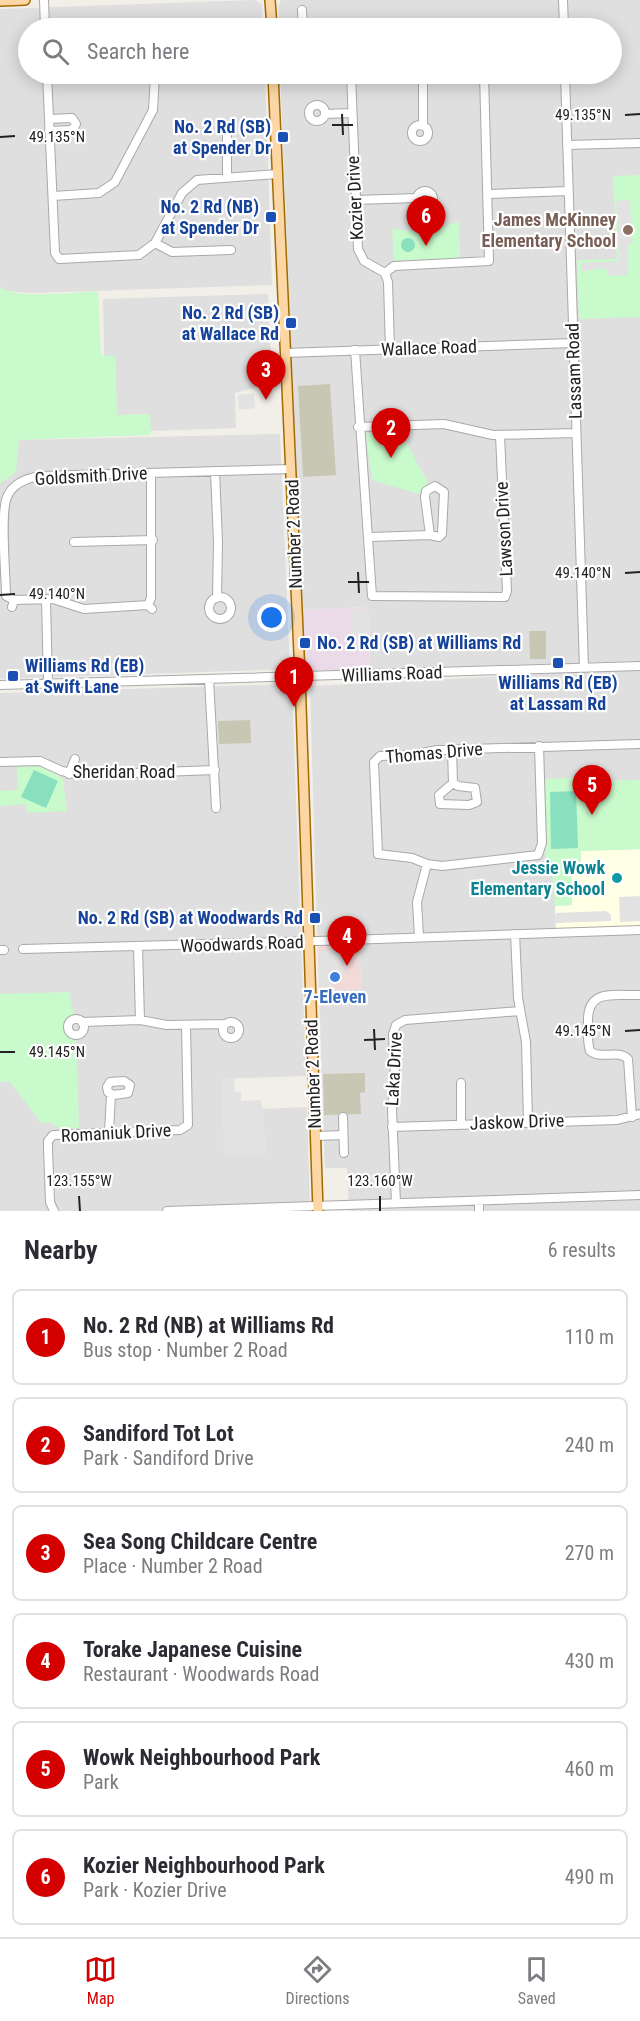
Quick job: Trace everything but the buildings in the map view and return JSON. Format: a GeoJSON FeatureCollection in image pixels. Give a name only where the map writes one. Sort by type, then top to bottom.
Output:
{"type":"FeatureCollection","features":[{"type":"Feature","properties":{"kind":"main road"},"geometry":{"type":"LineString","coordinates":[[0,1],[25,0]]}},
{"type":"Feature","properties":{"kind":"main road"},"geometry":{"type":"LineString","coordinates":[[270,0],[271,18]]}},
{"type":"Feature","properties":{"kind":"main road","name":"Number 2 Road"},"geometry":{"type":"LineString","coordinates":[[274,84],[300,676],[318,1209]]}},
{"type":"Feature","properties":{"kind":"street"},"geometry":{"type":"LineString","coordinates":[[44,0],[45,18]]}},
{"type":"Feature","properties":{"kind":"street"},"geometry":{"type":"LineString","coordinates":[[562,0],[563,18]]}},
{"type":"Feature","properties":{"kind":"street"},"geometry":{"type":"LineString","coordinates":[[302,10],[302,18]]}},
{"type":"Feature","properties":{"kind":"street"},"geometry":{"type":"LineString","coordinates":[[47,84],[56,258],[64,260],[131,257],[146,252],[155,243],[189,185],[201,179],[278,174]]}},
{"type":"Feature","properties":{"kind":"street"},"geometry":{"type":"LineString","coordinates":[[53,196],[99,193],[115,182],[153,110],[154,84]]}},
{"type":"Feature","properties":{"kind":"street","name":"Kozier Drive"},"geometry":{"type":"LineString","coordinates":[[351,84],[358,249],[362,263],[385,273]]}},
{"type":"Feature","properties":{"kind":"street"},"geometry":{"type":"LineString","coordinates":[[423,84],[423,126]]}},
{"type":"Feature","properties":{"kind":"street"},"geometry":{"type":"LineString","coordinates":[[390,349],[388,282],[385,273],[394,266],[489,261],[483,84]]}},
{"type":"Feature","properties":{"kind":"street","name":"Lassam Road"},"geometry":{"type":"LineString","coordinates":[[565,84],[584,668]]}},
{"type":"Feature","properties":{"kind":"street"},"geometry":{"type":"LineString","coordinates":[[325,114],[351,113]]}},
{"type":"Feature","properties":{"kind":"street"},"geometry":{"type":"LineString","coordinates":[[49,119],[72,118],[76,122],[72,130],[49,130]]}},
{"type":"Feature","properties":{"kind":"street"},"geometry":{"type":"LineString","coordinates":[[227,133],[227,176]]}},
{"type":"Feature","properties":{"kind":"street"},"geometry":{"type":"LineString","coordinates":[[567,145],[640,143]]}},
{"type":"Feature","properties":{"kind":"street"},"geometry":{"type":"LineString","coordinates":[[488,194],[568,191]]}},
{"type":"Feature","properties":{"kind":"street"},"geometry":{"type":"LineString","coordinates":[[355,200],[417,198]]}},
{"type":"Feature","properties":{"kind":"street"},"geometry":{"type":"LineString","coordinates":[[155,243],[172,252],[231,250]]}},
{"type":"Feature","properties":{"kind":"street","name":"Wallace Road"},"geometry":{"type":"LineString","coordinates":[[285,353],[573,343]]}},
{"type":"Feature","properties":{"kind":"street"},"geometry":{"type":"LineString","coordinates":[[355,350],[358,427],[366,474],[370,537],[430,535],[439,537],[442,534],[444,492],[435,486],[426,491],[425,497],[430,535]]}},
{"type":"Feature","properties":{"kind":"street"},"geometry":{"type":"LineString","coordinates":[[358,427],[444,424],[500,435],[576,433]]}},
{"type":"Feature","properties":{"kind":"street","name":"Lawson Drive"},"geometry":{"type":"LineString","coordinates":[[370,537],[372,596],[504,597],[507,591],[500,435]]}},
{"type":"Feature","properties":{"kind":"street","name":"Goldsmith Drive"},"geometry":{"type":"LineString","coordinates":[[46,599],[13,603],[6,596],[5,500],[13,488],[26,479],[41,476],[291,469]]}},
{"type":"Feature","properties":{"kind":"street"},"geometry":{"type":"LineString","coordinates":[[215,471],[217,598]]}},
{"type":"Feature","properties":{"kind":"street"},"geometry":{"type":"LineString","coordinates":[[48,684],[46,599],[84,609],[150,607],[153,540],[151,473]]}},
{"type":"Feature","properties":{"kind":"street"},"geometry":{"type":"LineString","coordinates":[[74,542],[153,540]]}},
{"type":"Feature","properties":{"kind":"street","name":"Williams Road"},"geometry":{"type":"LineString","coordinates":[[0,685],[640,666]]}},
{"type":"Feature","properties":{"kind":"street"},"geometry":{"type":"LineString","coordinates":[[209,679],[216,808]]}},
{"type":"Feature","properties":{"kind":"street","name":"Thomas Drive"},"geometry":{"type":"LineString","coordinates":[[427,864],[412,858],[378,854],[374,762],[383,755],[452,749],[640,744]]}},
{"type":"Feature","properties":{"kind":"street"},"geometry":{"type":"LineString","coordinates":[[419,936],[417,902],[427,864],[464,865],[505,857],[538,855],[542,847],[539,746]]}},
{"type":"Feature","properties":{"kind":"street"},"geometry":{"type":"LineString","coordinates":[[452,749],[453,783]]}},
{"type":"Feature","properties":{"kind":"street"},"geometry":{"type":"LineString","coordinates":[[69,774],[75,759]]}},
{"type":"Feature","properties":{"kind":"street","name":"Sheridan Road"},"geometry":{"type":"LineString","coordinates":[[0,762],[40,761],[69,774],[215,770]]}},
{"type":"Feature","properties":{"kind":"street"},"geometry":{"type":"LineString","coordinates":[[453,783],[461,787],[475,788],[477,802],[469,805],[440,804],[439,795],[453,783]]}},
{"type":"Feature","properties":{"kind":"street","name":"Woodwards Road"},"geometry":{"type":"LineString","coordinates":[[23,950],[640,930]]}},
{"type":"Feature","properties":{"kind":"street"},"geometry":{"type":"LineString","coordinates":[[515,934],[520,1011],[526,1042],[528,1121]]}},
{"type":"Feature","properties":{"kind":"street"},"geometry":{"type":"LineString","coordinates":[[138,947],[140,1020]]}},
{"type":"Feature","properties":{"kind":"street"},"geometry":{"type":"LineString","coordinates":[[632,1117],[628,1059],[621,1055],[599,1055],[590,1051],[588,1010],[591,1002],[597,998],[640,995]]}},
{"type":"Feature","properties":{"kind":"street","name":"Laka Drive"},"geometry":{"type":"LineString","coordinates":[[396,1203],[392,1127],[393,1034],[399,1021],[469,1013],[520,1011]]}},
{"type":"Feature","properties":{"kind":"street"},"geometry":{"type":"LineString","coordinates":[[82,1022],[140,1020],[161,1025],[225,1024]]}},
{"type":"Feature","properties":{"kind":"street","name":"Romaniuk Drive"},"geometry":{"type":"LineString","coordinates":[[54,1211],[50,1203],[48,1134],[187,1130],[189,1121],[186,1025]]}},
{"type":"Feature","properties":{"kind":"street"},"geometry":{"type":"LineString","coordinates":[[461,1083],[461,1124]]}},
{"type":"Feature","properties":{"kind":"street"},"geometry":{"type":"LineString","coordinates":[[109,1132],[111,1094]]}},
{"type":"Feature","properties":{"kind":"street","name":"Jaskow Drive"},"geometry":{"type":"LineString","coordinates":[[392,1127],[632,1117],[640,1114]]}},
{"type":"Feature","properties":{"kind":"street"},"geometry":{"type":"LineString","coordinates":[[343,1117],[344,1153]]}},
{"type":"Feature","properties":{"kind":"street"},"geometry":{"type":"LineString","coordinates":[[316,1136],[343,1135]]}},
{"type":"Feature","properties":{"kind":"street"},"geometry":{"type":"LineString","coordinates":[[167,1211],[318,1209],[396,1203],[640,1195]]}},
{"type":"Feature","properties":{"kind":"street"},"geometry":{"type":"LineString","coordinates":[[479,1201],[479,1211]]}},
{"type":"Feature","properties":{"kind":"shaded area"},"geometry":{"type":"Polygon","coordinates":[[[255,0],[262,4],[263,18],[18,18],[18,84],[265,84],[272,285],[33,293],[5,291],[0,287],[0,9],[255,0]]]}},
{"type":"Feature","properties":{"kind":"shaded area"},"geometry":{"type":"Polygon","coordinates":[[[281,0],[640,0],[640,661],[370,669],[368,607],[302,610],[280,84],[622,84],[622,18],[279,18],[278,7],[281,0]]]}},
{"type":"Feature","properties":{"kind":"shaded area"},"geometry":{"type":"Polygon","coordinates":[[[630,200],[632,245],[627,245],[628,275],[607,276],[607,270],[600,268],[581,272],[581,263],[619,261],[616,201],[630,200]]]}},
{"type":"Feature","properties":{"kind":"shaded area"},"geometry":{"type":"Polygon","coordinates":[[[268,294],[271,364],[259,368],[255,388],[235,393],[236,428],[151,431],[149,414],[117,415],[115,356],[104,356],[103,299],[268,294]]]}},
{"type":"Feature","properties":{"kind":"shaded area"},"geometry":{"type":"Polygon","coordinates":[[[330,384],[336,475],[303,477],[298,386],[330,384]]]}},
{"type":"Feature","properties":{"kind":"shaded area"},"geometry":{"type":"Polygon","coordinates":[[[254,393],[255,408],[239,410],[238,395],[254,393]]]}},
{"type":"Feature","properties":{"kind":"shaded area"},"geometry":{"type":"Polygon","coordinates":[[[280,434],[290,669],[0,679],[0,480],[19,440],[280,434]]]}},
{"type":"Feature","properties":{"kind":"shaded area"},"geometry":{"type":"Polygon","coordinates":[[[368,607],[370,669],[312,671],[306,668],[302,610],[368,607]]]}},
{"type":"Feature","properties":{"kind":"shaded area"},"geometry":{"type":"Polygon","coordinates":[[[351,609],[367,609],[368,635],[352,635],[351,609]]]}},
{"type":"Feature","properties":{"kind":"shaded area"},"geometry":{"type":"Polygon","coordinates":[[[529,631],[546,631],[546,659],[530,659],[529,631]]]}},
{"type":"Feature","properties":{"kind":"shaded area"},"geometry":{"type":"Polygon","coordinates":[[[640,669],[640,1211],[349,1211],[347,1168],[325,1168],[319,990],[361,989],[359,934],[317,935],[310,686],[640,669]]]}},
{"type":"Feature","properties":{"kind":"shaded area"},"geometry":{"type":"Polygon","coordinates":[[[286,684],[292,689],[306,1076],[221,1079],[265,1155],[263,1109],[307,1107],[310,1211],[0,1211],[0,693],[286,684]]]}},
{"type":"Feature","properties":{"kind":"shaded area"},"geometry":{"type":"Polygon","coordinates":[[[250,720],[251,743],[219,744],[218,721],[250,720]]]}},
{"type":"Feature","properties":{"kind":"shaded area"},"geometry":{"type":"Polygon","coordinates":[[[640,849],[640,929],[556,932],[555,906],[572,905],[571,863],[581,851],[640,849]]]}},
{"type":"Feature","properties":{"kind":"shaded area"},"geometry":{"type":"Polygon","coordinates":[[[640,896],[640,921],[620,922],[619,897],[640,896]]]}},
{"type":"Feature","properties":{"kind":"shaded area"},"geometry":{"type":"Polygon","coordinates":[[[606,911],[611,915],[611,921],[554,923],[556,913],[606,911]]]}},
{"type":"Feature","properties":{"kind":"shaded area"},"geometry":{"type":"Polygon","coordinates":[[[359,934],[361,989],[319,990],[317,935],[359,934]]]}},
{"type":"Feature","properties":{"kind":"shaded area"},"geometry":{"type":"Polygon","coordinates":[[[355,949],[355,954],[344,955],[345,975],[331,975],[331,987],[320,988],[319,953],[323,953],[323,950],[355,949]]]}},
{"type":"Feature","properties":{"kind":"shaded area"},"geometry":{"type":"Polygon","coordinates":[[[365,1073],[365,1092],[360,1093],[361,1114],[324,1115],[323,1074],[365,1073]]]}},
{"type":"Feature","properties":{"kind":"shaded area"},"geometry":{"type":"Polygon","coordinates":[[[221,1078],[234,1078],[235,1092],[241,1091],[241,1101],[260,1100],[263,1109],[265,1155],[224,1156],[221,1078]]]}},
{"type":"Feature","properties":{"kind":"green space","name":"James McKinney Elementary School"},"geometry":{"type":"Polygon","coordinates":[[[640,175],[640,317],[579,319],[577,260],[617,259],[613,176],[640,175]]]}},
{"type":"Feature","properties":{"kind":"green space"},"geometry":{"type":"Polygon","coordinates":[[[420,210],[426,211],[428,231],[459,222],[460,258],[394,261],[392,228],[420,233],[420,210]]]}},
{"type":"Feature","properties":{"kind":"green space"},"geometry":{"type":"Polygon","coordinates":[[[408,238],[413,240],[415,245],[413,250],[408,252],[403,250],[401,245],[403,240],[408,238]]]}},
{"type":"Feature","properties":{"kind":"green space"},"geometry":{"type":"Polygon","coordinates":[[[0,287],[8,291],[32,294],[98,291],[101,355],[115,356],[117,415],[150,414],[151,435],[19,440],[16,472],[0,484],[0,287]]]}},
{"type":"Feature","properties":{"kind":"green space"},"geometry":{"type":"Polygon","coordinates":[[[400,431],[428,483],[419,494],[372,480],[365,434],[400,431]]]}},
{"type":"Feature","properties":{"kind":"green space"},"geometry":{"type":"Polygon","coordinates":[[[17,766],[45,767],[63,779],[67,811],[27,813],[26,804],[0,806],[0,791],[18,790],[17,766]]]}},
{"type":"Feature","properties":{"kind":"green space"},"geometry":{"type":"Polygon","coordinates":[[[34,770],[58,781],[46,808],[21,797],[34,770]]]}},
{"type":"Feature","properties":{"kind":"green space"},"geometry":{"type":"Polygon","coordinates":[[[591,777],[592,781],[640,780],[640,849],[581,851],[581,862],[571,863],[572,905],[555,906],[551,862],[545,857],[544,779],[591,777]]]}},
{"type":"Feature","properties":{"kind":"green space"},"geometry":{"type":"Polygon","coordinates":[[[576,791],[578,848],[551,849],[550,792],[576,791]]]}},
{"type":"Feature","properties":{"kind":"green space"},"geometry":{"type":"Polygon","coordinates":[[[69,992],[74,1016],[67,1020],[64,1029],[68,1036],[76,1039],[79,1128],[61,1129],[49,1122],[42,1124],[10,1082],[0,1082],[0,994],[69,992]]]}},
{"type":"Feature","properties":{"kind":"place","name":"No. 2 Rd (SB) at Spender Dr"},"geometry":{"type":"Point","coordinates":[283,137]}},
{"type":"Feature","properties":{"kind":"place","name":"No. 2 Rd (NB) at Spender Dr"},"geometry":{"type":"Point","coordinates":[271,217]}},
{"type":"Feature","properties":{"kind":"place","name":"James McKinney Elementary School"},"geometry":{"type":"Point","coordinates":[628,230]}},
{"type":"Feature","properties":{"kind":"place","name":"Kozier Neighbourhood Park"},"geometry":{"type":"Point","coordinates":[426,246]}},
{"type":"Feature","properties":{"kind":"place","name":"No. 2 Rd (SB) at Wallace Rd"},"geometry":{"type":"Point","coordinates":[291,323]}},
{"type":"Feature","properties":{"kind":"place","name":"Sea Song Childcare Centre"},"geometry":{"type":"Point","coordinates":[266,400]}},
{"type":"Feature","properties":{"kind":"place","name":"Sandiford Tot Lot"},"geometry":{"type":"Point","coordinates":[391,458]}},
{"type":"Feature","properties":{"kind":"place","name":"No. 2 Rd (SB) at Williams Rd"},"geometry":{"type":"Point","coordinates":[305,643]}},
{"type":"Feature","properties":{"kind":"place","name":"Williams Rd (EB) at Lassam Rd"},"geometry":{"type":"Point","coordinates":[558,663]}},
{"type":"Feature","properties":{"kind":"place","name":"Williams Rd (EB) at Swift Lane"},"geometry":{"type":"Point","coordinates":[13,676]}},
{"type":"Feature","properties":{"kind":"place","name":"No. 2 Rd (NB) at Williams Rd"},"geometry":{"type":"Point","coordinates":[294,707]}},
{"type":"Feature","properties":{"kind":"place","name":"Wowk Neighbourhood Park"},"geometry":{"type":"Point","coordinates":[592,815]}},
{"type":"Feature","properties":{"kind":"place","name":"Jessie Wowk Elementary School"},"geometry":{"type":"Point","coordinates":[617,878]}},
{"type":"Feature","properties":{"kind":"place","name":"No. 2 Rd (SB) at Woodwards Rd"},"geometry":{"type":"Point","coordinates":[315,918]}},
{"type":"Feature","properties":{"kind":"place","name":"Torake Japanese Cuisine"},"geometry":{"type":"Point","coordinates":[347,966]}},
{"type":"Feature","properties":{"kind":"place","name":"7-Eleven"},"geometry":{"type":"Point","coordinates":[335,977]}}]}
